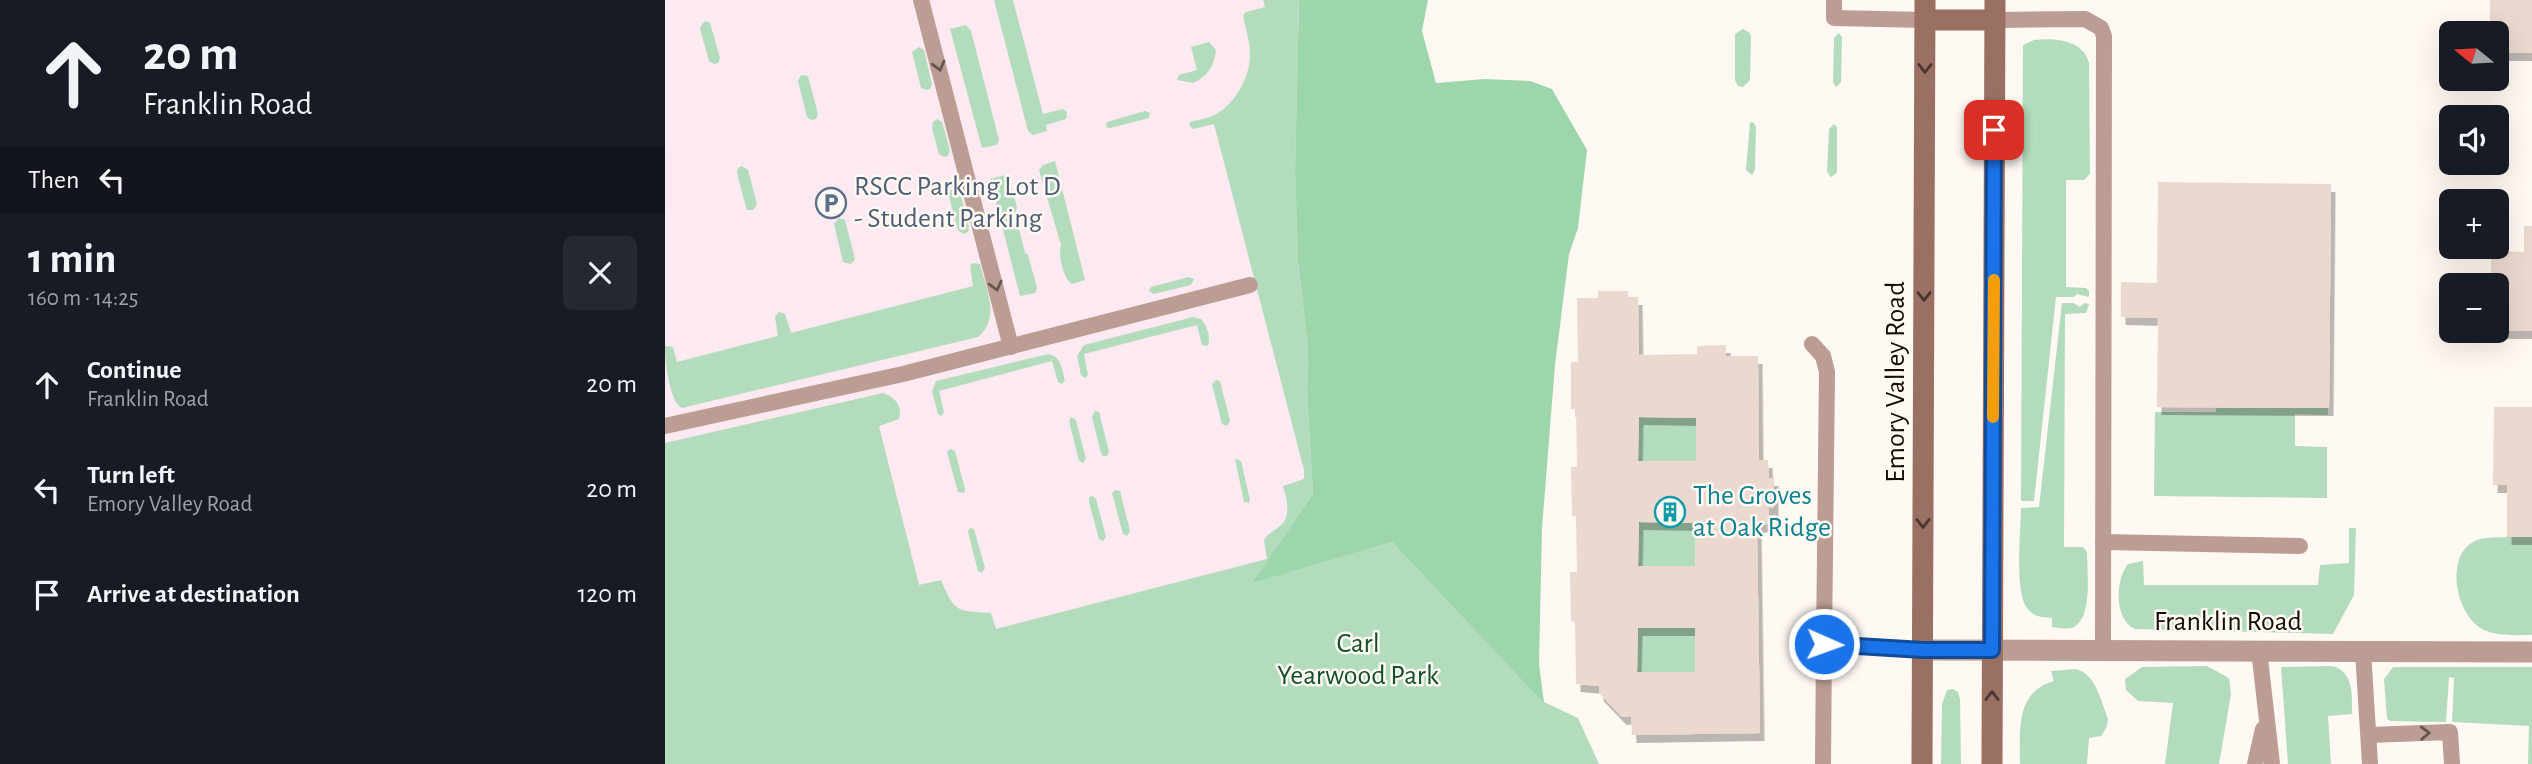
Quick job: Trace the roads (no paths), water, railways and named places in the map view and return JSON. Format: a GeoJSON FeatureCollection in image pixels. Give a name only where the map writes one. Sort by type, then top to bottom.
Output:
{"type":"FeatureCollection","features":[{"type":"Feature","properties":{"kind":"main road"},"geometry":{"type":"LineString","coordinates":[[1925,10],[1995,10],[1992,764]]}},
{"type":"Feature","properties":{"kind":"main road","name":"Emory Valley Road"},"geometry":{"type":"LineString","coordinates":[[1922,764],[1925,10]]}},
{"type":"Feature","properties":{"kind":"street","name":"Franklin Road"},"geometry":{"type":"LineString","coordinates":[[1923,650],[2532,652]]}},
{"type":"Feature","properties":{"kind":"lane"},"geometry":{"type":"LineString","coordinates":[[921,0],[1011,347]]}},
{"type":"Feature","properties":{"kind":"lane"},"geometry":{"type":"LineString","coordinates":[[1834,0],[1833,18],[1925,10]]}},
{"type":"Feature","properties":{"kind":"lane"},"geometry":{"type":"LineString","coordinates":[[1995,10],[2085,19],[2101,28],[2104,36],[2103,649]]}},
{"type":"Feature","properties":{"kind":"lane"},"geometry":{"type":"LineString","coordinates":[[665,426],[903,374],[1250,285]]}},
{"type":"Feature","properties":{"kind":"lane"},"geometry":{"type":"LineString","coordinates":[[1812,344],[1823,356],[1827,372],[1823,764]]}},
{"type":"Feature","properties":{"kind":"lane"},"geometry":{"type":"LineString","coordinates":[[2103,542],[2300,546]]}},
{"type":"Feature","properties":{"kind":"lane"},"geometry":{"type":"LineString","coordinates":[[1824,644],[1923,650]]}},
{"type":"Feature","properties":{"kind":"lane"},"geometry":{"type":"LineString","coordinates":[[2259,650],[2272,764]]}},
{"type":"Feature","properties":{"kind":"lane"},"geometry":{"type":"LineString","coordinates":[[2363,651],[2371,764]]}},
{"type":"Feature","properties":{"kind":"lane"},"geometry":{"type":"LineString","coordinates":[[2255,764],[2266,716]]}},
{"type":"Feature","properties":{"kind":"lane"},"geometry":{"type":"LineString","coordinates":[[2368,735],[2450,732],[2452,764]]}},
{"type":"Feature","properties":{"kind":"place","name":"RSCC Parking Lot D - Student Parking"},"geometry":{"type":"Point","coordinates":[831,203]}},
{"type":"Feature","properties":{"kind":"place","name":"The Groves at Oak Ridge"},"geometry":{"type":"Point","coordinates":[1670,512]}},
{"type":"Feature","properties":{"kind":"park label","name":"Carl Yearwood Park"},"geometry":{"type":"Point","coordinates":[1358,660]}}]}
